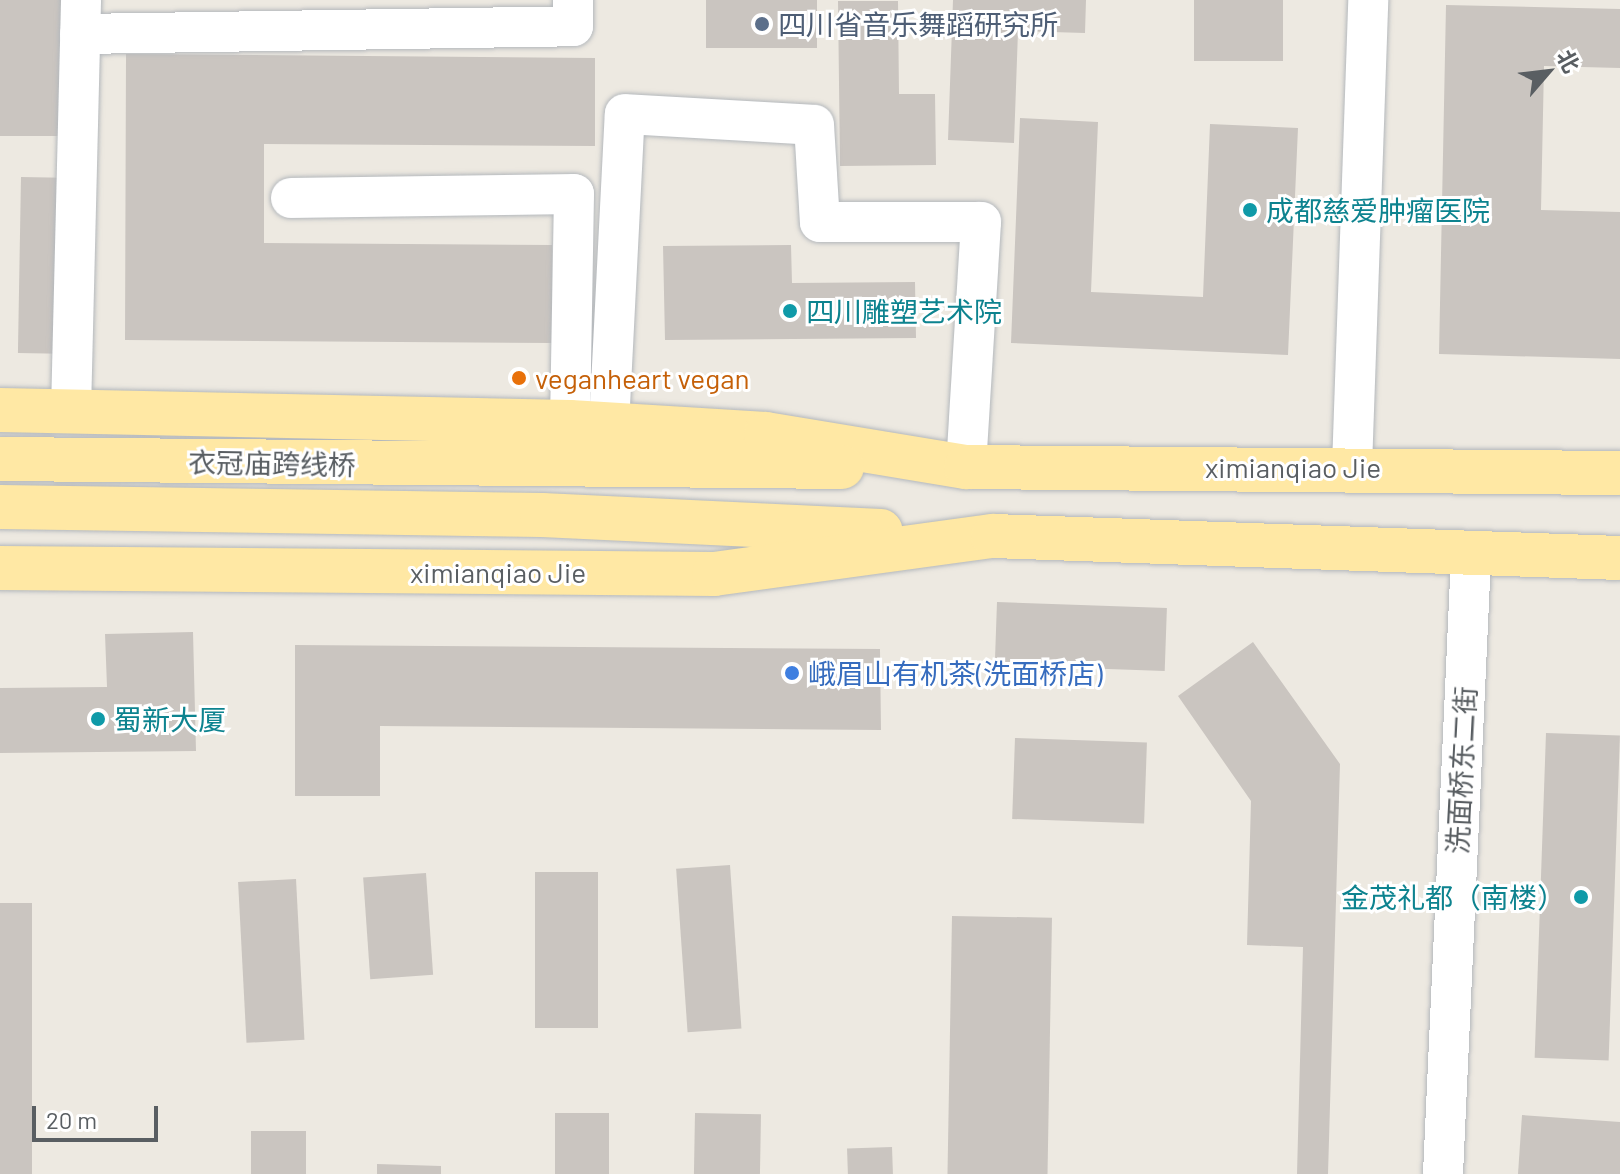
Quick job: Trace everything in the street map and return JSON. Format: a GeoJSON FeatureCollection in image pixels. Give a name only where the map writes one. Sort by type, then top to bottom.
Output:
{"type":"FeatureCollection","features":[{"type":"Feature","properties":{"kind":"main road","name":"ximianqiao Jie"},"geometry":{"type":"LineString","coordinates":[[0,410],[590,424],[766,434],[966,467]]}},
{"type":"Feature","properties":{"kind":"main road","name":"衣冠庙跨线桥"},"geometry":{"type":"LineString","coordinates":[[0,459],[544,468]]}},
{"type":"Feature","properties":{"kind":"main road","name":"ximianqiao Jie"},"geometry":{"type":"LineString","coordinates":[[544,468],[1352,467],[1620,473]]}},
{"type":"Feature","properties":{"kind":"main road","name":"衣冠庙跨线桥"},"geometry":{"type":"LineString","coordinates":[[0,507],[542,515]]}},
{"type":"Feature","properties":{"kind":"main road","name":"ximianqiao Jie"},"geometry":{"type":"LineString","coordinates":[[542,515],[1471,557],[1620,558]]}},
{"type":"Feature","properties":{"kind":"main road","name":"ximianqiao Jie"},"geometry":{"type":"LineString","coordinates":[[0,568],[714,574],[993,536]]}},
{"type":"Feature","properties":{"kind":"street"},"geometry":{"type":"LineString","coordinates":[[71,411],[81,17],[573,26],[573,0]]}},
{"type":"Feature","properties":{"kind":"street"},"geometry":{"type":"LineString","coordinates":[[1352,467],[1369,1]]}},
{"type":"Feature","properties":{"kind":"street"},"geometry":{"type":"LineString","coordinates":[[590,424],[625,114],[814,125],[820,222],[981,222],[966,467]]}},
{"type":"Feature","properties":{"kind":"street"},"geometry":{"type":"LineString","coordinates":[[291,198],[574,194],[590,424]]}},
{"type":"Feature","properties":{"kind":"street","name":"洗面桥东二街"},"geometry":{"type":"LineString","coordinates":[[1443,1174],[1471,557]]}},
{"type":"Feature","properties":{"kind":"building"},"geometry":{"type":"Polygon","coordinates":[[[0,0],[64,0],[64,136],[0,136],[0,0]]]}},
{"type":"Feature","properties":{"kind":"building","name":"四川省音乐舞蹈研究所"},"geometry":{"type":"Polygon","coordinates":[[[706,0],[817,0],[817,48],[706,48],[706,0]]]}},
{"type":"Feature","properties":{"kind":"building"},"geometry":{"type":"Polygon","coordinates":[[[953,0],[1086,0],[1085,33],[1018,31],[1014,143],[948,140],[953,0]]]}},
{"type":"Feature","properties":{"kind":"building"},"geometry":{"type":"Polygon","coordinates":[[[1194,0],[1283,0],[1283,61],[1194,61],[1194,0]]]}},
{"type":"Feature","properties":{"kind":"building"},"geometry":{"type":"Polygon","coordinates":[[[838,1],[898,1],[899,94],[935,94],[936,165],[840,166],[838,1]]]}},
{"type":"Feature","properties":{"kind":"building"},"geometry":{"type":"Polygon","coordinates":[[[1446,5],[1620,9],[1620,68],[1544,66],[1541,210],[1620,212],[1620,359],[1439,354],[1446,5]]]}},
{"type":"Feature","properties":{"kind":"building"},"geometry":{"type":"Polygon","coordinates":[[[126,54],[595,58],[595,146],[264,144],[264,243],[552,245],[552,343],[125,340],[126,54]]]}},
{"type":"Feature","properties":{"kind":"building","name":"成都慈爱肿瘤医院"},"geometry":{"type":"Polygon","coordinates":[[[1020,118],[1098,122],[1091,292],[1203,297],[1210,124],[1298,128],[1288,355],[1011,343],[1020,118]]]}},
{"type":"Feature","properties":{"kind":"building"},"geometry":{"type":"Polygon","coordinates":[[[21,177],[63,178],[60,354],[18,353],[21,177]]]}},
{"type":"Feature","properties":{"kind":"building","name":"四川雕塑艺术院"},"geometry":{"type":"Polygon","coordinates":[[[791,245],[792,283],[915,282],[916,338],[665,340],[663,246],[791,245]]]}},
{"type":"Feature","properties":{"kind":"building"},"geometry":{"type":"Polygon","coordinates":[[[997,602],[1167,608],[1165,671],[995,665],[997,602]]]}},
{"type":"Feature","properties":{"kind":"building","name":"蜀新大厦"},"geometry":{"type":"Polygon","coordinates":[[[193,632],[196,751],[0,753],[0,688],[107,687],[105,634],[193,632]]]}},
{"type":"Feature","properties":{"kind":"building"},"geometry":{"type":"Polygon","coordinates":[[[1253,642],[1340,764],[1328,1174],[1297,1174],[1303,947],[1247,945],[1251,801],[1178,696],[1253,642]]]}},
{"type":"Feature","properties":{"kind":"building"},"geometry":{"type":"Polygon","coordinates":[[[295,645],[880,649],[881,730],[380,726],[380,796],[295,796],[295,645]]]}},
{"type":"Feature","properties":{"kind":"building","name":"金茂礼都（南楼）"},"geometry":{"type":"Polygon","coordinates":[[[1546,733],[1620,736],[1609,1060],[1535,1058],[1546,733]]]}},
{"type":"Feature","properties":{"kind":"building"},"geometry":{"type":"Polygon","coordinates":[[[1015,738],[1147,743],[1144,824],[1012,819],[1015,738]]]}},
{"type":"Feature","properties":{"kind":"building"},"geometry":{"type":"Polygon","coordinates":[[[730,865],[741,1029],[688,1032],[676,869],[730,865]]]}},
{"type":"Feature","properties":{"kind":"building"},"geometry":{"type":"Polygon","coordinates":[[[535,872],[598,872],[598,1028],[535,1028],[535,872]]]}},
{"type":"Feature","properties":{"kind":"building"},"geometry":{"type":"Polygon","coordinates":[[[426,873],[433,975],[370,979],[363,877],[426,873]]]}},
{"type":"Feature","properties":{"kind":"building"},"geometry":{"type":"Polygon","coordinates":[[[296,879],[304,1040],[247,1043],[238,882],[296,879]]]}},
{"type":"Feature","properties":{"kind":"building"},"geometry":{"type":"Polygon","coordinates":[[[0,903],[32,903],[32,1174],[0,1174],[0,903]]]}},
{"type":"Feature","properties":{"kind":"building"},"geometry":{"type":"Polygon","coordinates":[[[952,916],[1052,918],[1048,1174],[947,1174],[952,916]]]}},
{"type":"Feature","properties":{"kind":"building"},"geometry":{"type":"Polygon","coordinates":[[[555,1113],[609,1113],[609,1174],[555,1174],[555,1113]]]}},
{"type":"Feature","properties":{"kind":"building"},"geometry":{"type":"Polygon","coordinates":[[[695,1113],[761,1114],[760,1174],[694,1174],[695,1113]]]}},
{"type":"Feature","properties":{"kind":"building"},"geometry":{"type":"Polygon","coordinates":[[[1522,1115],[1620,1122],[1620,1174],[1518,1174],[1522,1115]]]}},
{"type":"Feature","properties":{"kind":"building"},"geometry":{"type":"Polygon","coordinates":[[[251,1131],[306,1131],[306,1174],[251,1174],[251,1131]]]}},
{"type":"Feature","properties":{"kind":"building"},"geometry":{"type":"Polygon","coordinates":[[[892,1147],[893,1174],[848,1174],[847,1149],[892,1147]]]}},
{"type":"Feature","properties":{"kind":"building"},"geometry":{"type":"Polygon","coordinates":[[[377,1164],[441,1166],[441,1174],[377,1174],[377,1164]]]}},
{"type":"Feature","properties":{"kind":"place","name":"四川省音乐舞蹈研究所"},"geometry":{"type":"Point","coordinates":[762,24]}},
{"type":"Feature","properties":{"kind":"place","name":"成都慈爱肿瘤医院"},"geometry":{"type":"Point","coordinates":[1250,210]}},
{"type":"Feature","properties":{"kind":"place","name":"四川雕塑艺术院"},"geometry":{"type":"Point","coordinates":[790,311]}},
{"type":"Feature","properties":{"kind":"place","name":"veganheart vegan"},"geometry":{"type":"Point","coordinates":[519,378]}},
{"type":"Feature","properties":{"kind":"place","name":"峨眉山有机茶(洗面桥店)"},"geometry":{"type":"Point","coordinates":[792,673]}},
{"type":"Feature","properties":{"kind":"place","name":"蜀新大厦"},"geometry":{"type":"Point","coordinates":[98,719]}},
{"type":"Feature","properties":{"kind":"place","name":"金茂礼都（南楼）"},"geometry":{"type":"Point","coordinates":[1581,897]}}]}
